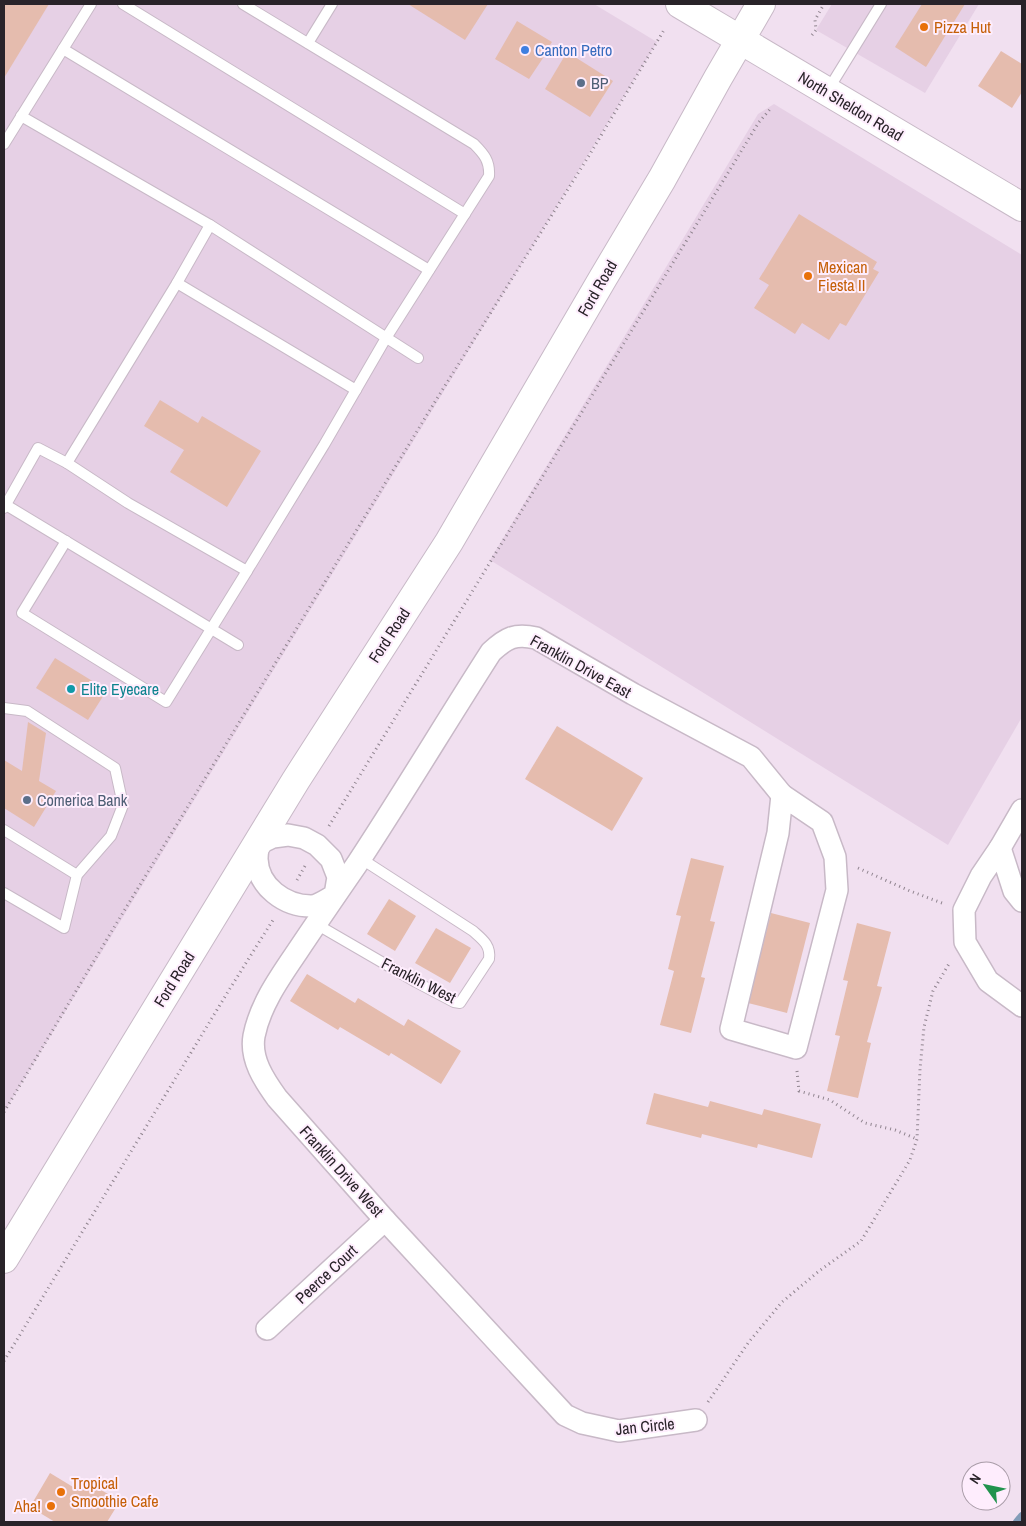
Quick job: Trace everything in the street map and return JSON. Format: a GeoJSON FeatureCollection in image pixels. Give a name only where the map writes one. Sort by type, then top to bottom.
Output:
{"type":"FeatureCollection","features":[{"type":"Feature","properties":{"kind":"main road","name":"North Sheldon Road"},"geometry":{"type":"LineString","coordinates":[[680,4],[1022,207]]}},
{"type":"Feature","properties":{"kind":"main road","name":"Ford Road"},"geometry":{"type":"LineString","coordinates":[[4,1258],[296,780],[449,542],[662,179],[761,4]]}},
{"type":"Feature","properties":{"kind":"street","name":"Franklin Drive East"},"geometry":{"type":"LineString","coordinates":[[335,894],[360,858],[491,652],[500,643],[522,634],[536,638],[633,694],[751,757],[782,795],[822,822],[835,857],[837,890],[796,1048]]}},
{"type":"Feature","properties":{"kind":"street"},"geometry":{"type":"LineString","coordinates":[[782,795],[778,833],[731,1029],[796,1048]]}},
{"type":"Feature","properties":{"kind":"street"},"geometry":{"type":"LineString","coordinates":[[1022,810],[981,876],[964,910],[966,942],[988,981],[1022,1006]]}},
{"type":"Feature","properties":{"kind":"street"},"geometry":{"type":"LineString","coordinates":[[288,835],[304,838],[317,845],[331,859],[338,877],[335,894],[312,906],[285,901],[272,891],[262,877],[257,860],[258,844],[273,837],[288,835]]}},
{"type":"Feature","properties":{"kind":"street"},"geometry":{"type":"LineString","coordinates":[[1000,848],[1014,891],[1022,900]]}},
{"type":"Feature","properties":{"kind":"street","name":"Franklin Drive West"},"geometry":{"type":"LineString","coordinates":[[335,894],[282,974],[259,1017],[254,1038],[254,1048],[264,1080],[277,1098],[385,1220],[565,1415]]}},
{"type":"Feature","properties":{"kind":"street","name":"Peerce Court"},"geometry":{"type":"LineString","coordinates":[[267,1329],[385,1220]]}},
{"type":"Feature","properties":{"kind":"street","name":"Jan Circle"},"geometry":{"type":"LineString","coordinates":[[565,1415],[582,1424],[618,1431],[696,1420]]}},
{"type":"Feature","properties":{"kind":"lane"},"geometry":{"type":"LineString","coordinates":[[4,144],[91,4]]}},
{"type":"Feature","properties":{"kind":"lane"},"geometry":{"type":"LineString","coordinates":[[123,4],[465,214]]}},
{"type":"Feature","properties":{"kind":"lane"},"geometry":{"type":"LineString","coordinates":[[66,542],[22,613],[166,702],[386,338],[489,176],[490,166],[482,151],[474,144],[243,4]]}},
{"type":"Feature","properties":{"kind":"lane"},"geometry":{"type":"LineString","coordinates":[[308,43],[332,4]]}},
{"type":"Feature","properties":{"kind":"lane"},"geometry":{"type":"LineString","coordinates":[[827,92],[881,4]]}},
{"type":"Feature","properties":{"kind":"lane"},"geometry":{"type":"LineString","coordinates":[[63,49],[429,270]]}},
{"type":"Feature","properties":{"kind":"lane"},"geometry":{"type":"LineString","coordinates":[[21,116],[210,225],[418,358]]}},
{"type":"Feature","properties":{"kind":"lane"},"geometry":{"type":"LineString","coordinates":[[67,463],[177,283],[210,225]]}},
{"type":"Feature","properties":{"kind":"lane"},"geometry":{"type":"LineString","coordinates":[[177,283],[356,390]]}},
{"type":"Feature","properties":{"kind":"lane"},"geometry":{"type":"LineString","coordinates":[[238,645],[5,506],[38,448],[67,463],[128,503],[247,570]]}},
{"type":"Feature","properties":{"kind":"lane"},"geometry":{"type":"LineString","coordinates":[[4,708],[27,711],[115,768],[124,805],[111,836],[77,875],[64,928],[4,893]]}},
{"type":"Feature","properties":{"kind":"lane"},"geometry":{"type":"LineString","coordinates":[[4,830],[77,875]]}},
{"type":"Feature","properties":{"kind":"lane","name":"Franklin West"},"geometry":{"type":"LineString","coordinates":[[316,924],[416,982],[454,1002],[460,1003],[489,959],[490,951],[486,943],[473,931],[360,858]]}},
{"type":"Feature","properties":{"kind":"path"},"geometry":{"type":"LineString","coordinates":[[812,35],[816,30],[814,20],[824,4]]}},
{"type":"Feature","properties":{"kind":"path"},"geometry":{"type":"LineString","coordinates":[[4,1112],[110,934],[428,413],[585,162],[664,30]]}},
{"type":"Feature","properties":{"kind":"path"},"geometry":{"type":"LineString","coordinates":[[4,1361],[759,122],[772,107]]}},
{"type":"Feature","properties":{"kind":"path"},"geometry":{"type":"LineString","coordinates":[[835,857],[910,891],[964,910]]}},
{"type":"Feature","properties":{"kind":"path"},"geometry":{"type":"LineString","coordinates":[[696,1420],[748,1343],[782,1302],[819,1271],[861,1241],[910,1160],[917,1139],[924,1028],[934,991],[946,967],[966,942]]}},
{"type":"Feature","properties":{"kind":"path"},"geometry":{"type":"LineString","coordinates":[[796,1048],[799,1091],[830,1100],[865,1123],[895,1130],[917,1139]]}},
{"type":"Feature","properties":{"kind":"shaded area"},"geometry":{"type":"Polygon","coordinates":[[[4,4],[594,4],[657,42],[4,1112],[4,4]]]}},
{"type":"Feature","properties":{"kind":"shaded area"},"geometry":{"type":"Polygon","coordinates":[[[832,4],[979,4],[925,93],[816,30],[832,4]]]}},
{"type":"Feature","properties":{"kind":"shaded area"},"geometry":{"type":"Polygon","coordinates":[[[774,104],[1022,255],[1022,717],[948,845],[490,560],[758,114],[774,104]]]}},
{"type":"Feature","properties":{"kind":"building"},"geometry":{"type":"Polygon","coordinates":[[[4,4],[49,4],[4,78],[4,4]]]}},
{"type":"Feature","properties":{"kind":"building"},"geometry":{"type":"Polygon","coordinates":[[[408,4],[488,4],[465,40],[408,4]]]}},
{"type":"Feature","properties":{"kind":"building"},"geometry":{"type":"Polygon","coordinates":[[[922,4],[965,4],[926,67],[895,47],[922,4]]]}},
{"type":"Feature","properties":{"kind":"building"},"geometry":{"type":"Polygon","coordinates":[[[517,21],[552,42],[529,79],[495,59],[517,21]]]}},
{"type":"Feature","properties":{"kind":"building"},"geometry":{"type":"Polygon","coordinates":[[[1001,51],[1022,64],[1022,92],[1012,108],[978,86],[1001,51]]]}},
{"type":"Feature","properties":{"kind":"building"},"geometry":{"type":"Polygon","coordinates":[[[567,52],[613,81],[590,117],[545,89],[567,52]]]}},
{"type":"Feature","properties":{"kind":"building"},"geometry":{"type":"Polygon","coordinates":[[[799,214],[877,262],[873,269],[879,272],[846,326],[840,323],[829,340],[802,323],[795,334],[754,308],[769,285],[759,279],[799,214]]]}},
{"type":"Feature","properties":{"kind":"building"},"geometry":{"type":"Polygon","coordinates":[[[160,400],[198,423],[202,416],[261,451],[227,507],[170,472],[184,450],[144,426],[160,400]]]}},
{"type":"Feature","properties":{"kind":"building","name":"Elite Eyecare"},"geometry":{"type":"Polygon","coordinates":[[[55,658],[107,690],[88,720],[36,688],[55,658]]]}},
{"type":"Feature","properties":{"kind":"building","name":"Comerica Bank"},"geometry":{"type":"Polygon","coordinates":[[[28,722],[46,733],[39,781],[56,791],[34,827],[4,808],[4,760],[22,771],[28,722]]]}},
{"type":"Feature","properties":{"kind":"building"},"geometry":{"type":"Polygon","coordinates":[[[557,726],[643,778],[612,831],[525,779],[557,726]]]}},
{"type":"Feature","properties":{"kind":"building"},"geometry":{"type":"Polygon","coordinates":[[[691,858],[724,866],[710,921],[715,922],[701,977],[705,978],[691,1033],[660,1025],[674,971],[668,969],[681,916],[676,915],[691,858]]]}},
{"type":"Feature","properties":{"kind":"building"},"geometry":{"type":"Polygon","coordinates":[[[389,899],[416,916],[395,951],[367,934],[389,899]]]}},
{"type":"Feature","properties":{"kind":"building"},"geometry":{"type":"Polygon","coordinates":[[[771,913],[810,923],[787,1013],[748,1003],[771,913]]]}},
{"type":"Feature","properties":{"kind":"building"},"geometry":{"type":"Polygon","coordinates":[[[857,923],[891,932],[877,986],[882,987],[867,1042],[871,1043],[858,1098],[827,1091],[840,1036],[835,1035],[848,981],[843,980],[857,923]]]}},
{"type":"Feature","properties":{"kind":"building"},"geometry":{"type":"Polygon","coordinates":[[[436,928],[471,948],[450,983],[415,963],[436,928]]]}},
{"type":"Feature","properties":{"kind":"building"},"geometry":{"type":"Polygon","coordinates":[[[307,974],[355,1003],[358,998],[404,1026],[408,1019],[461,1051],[441,1084],[391,1053],[389,1056],[340,1027],[338,1030],[290,1001],[307,974]]]}},
{"type":"Feature","properties":{"kind":"building"},"geometry":{"type":"Polygon","coordinates":[[[654,1093],[708,1107],[710,1101],[762,1115],[764,1109],[821,1124],[812,1158],[758,1144],[757,1148],[702,1134],[701,1138],[646,1124],[654,1093]]]}},
{"type":"Feature","properties":{"kind":"building"},"geometry":{"type":"Polygon","coordinates":[[[50,1473],[78,1490],[84,1480],[120,1501],[107,1522],[55,1522],[30,1507],[50,1473]]]}},
{"type":"Feature","properties":{"kind":"waterway"},"geometry":{"type":"LineString","coordinates":[[1017,1522],[1022,1516]]}},
{"type":"Feature","properties":{"kind":"place","name":"Pizza Hut"},"geometry":{"type":"Point","coordinates":[924,27]}},
{"type":"Feature","properties":{"kind":"place","name":"Canton Petro"},"geometry":{"type":"Point","coordinates":[525,50]}},
{"type":"Feature","properties":{"kind":"place","name":"BP"},"geometry":{"type":"Point","coordinates":[581,83]}},
{"type":"Feature","properties":{"kind":"place","name":"Mexican Fiesta II"},"geometry":{"type":"Point","coordinates":[808,276]}},
{"type":"Feature","properties":{"kind":"place","name":"Elite Eyecare"},"geometry":{"type":"Point","coordinates":[71,689]}},
{"type":"Feature","properties":{"kind":"place","name":"Comerica Bank"},"geometry":{"type":"Point","coordinates":[27,800]}},
{"type":"Feature","properties":{"kind":"place","name":"Tropical Smoothie Cafe"},"geometry":{"type":"Point","coordinates":[61,1492]}},
{"type":"Feature","properties":{"kind":"place","name":"Aha!"},"geometry":{"type":"Point","coordinates":[51,1506]}}]}
